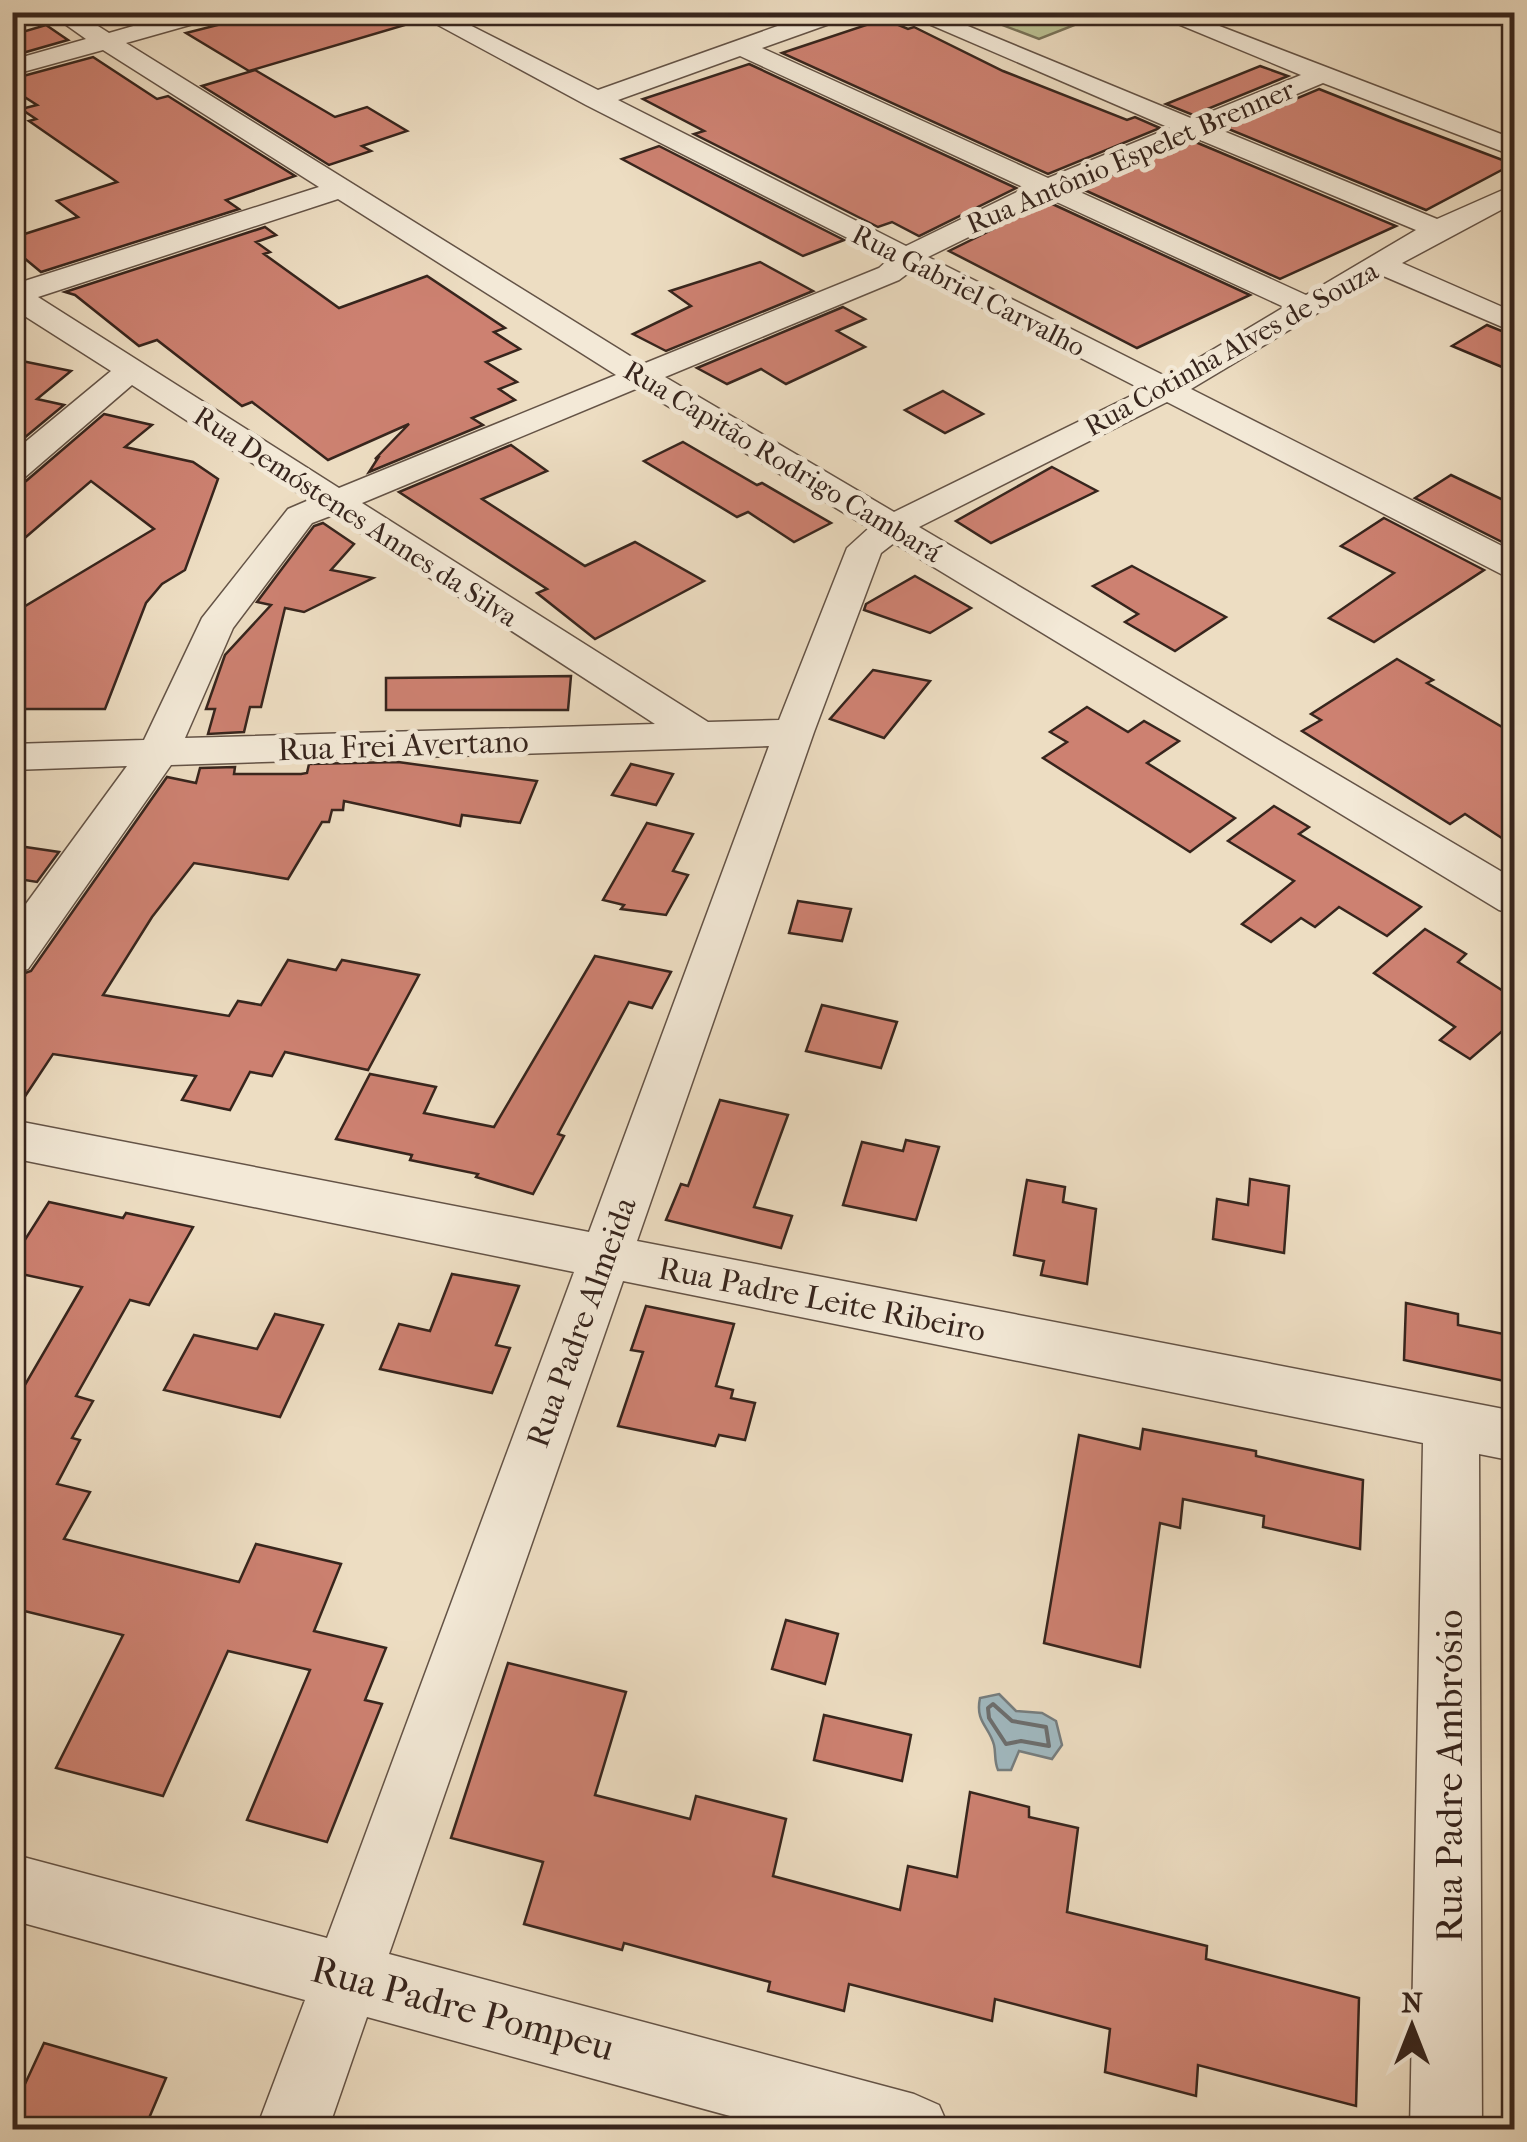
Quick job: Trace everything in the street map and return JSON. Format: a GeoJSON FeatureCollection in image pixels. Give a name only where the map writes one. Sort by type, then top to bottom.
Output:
{"type":"FeatureCollection","features":[{"type":"Feature","properties":{"kind":"street","name":"Rua Capitão Rodrigo Cambará"},"geometry":{"type":"LineString","coordinates":[[59,12],[642,377],[1514,899]]}},
{"type":"Feature","properties":{"kind":"street"},"geometry":{"type":"LineString","coordinates":[[12,68],[210,12]]}},
{"type":"Feature","properties":{"kind":"street","name":"Rua Gabriel Carvalho"},"geometry":{"type":"LineString","coordinates":[[425,12],[1514,566]]}},
{"type":"Feature","properties":{"kind":"street"},"geometry":{"type":"LineString","coordinates":[[595,100],[744,49],[805,17],[841,12]]}},
{"type":"Feature","properties":{"kind":"street"},"geometry":{"type":"LineString","coordinates":[[912,12],[1438,229]]}},
{"type":"Feature","properties":{"kind":"street"},"geometry":{"type":"LineString","coordinates":[[1160,12],[1514,148]]}},
{"type":"Feature","properties":{"kind":"street"},"geometry":{"type":"LineString","coordinates":[[744,49],[1308,307]]}},
{"type":"Feature","properties":{"kind":"street","name":"Rua Antônio Espelet Brenner"},"geometry":{"type":"LineString","coordinates":[[12,958],[159,752],[215,626],[292,524],[310,510],[889,274],[925,245],[1047,188],[1324,74]]}},
{"type":"Feature","properties":{"kind":"street"},"geometry":{"type":"LineString","coordinates":[[13,294],[342,189]]}},
{"type":"Feature","properties":{"kind":"street","name":"Rua Cotinha Alves de Souza"},"geometry":{"type":"LineString","coordinates":[[892,527],[1168,390],[1438,229],[1514,193]]}},
{"type":"Feature","properties":{"kind":"street"},"geometry":{"type":"LineString","coordinates":[[1380,264],[1514,323]]}},
{"type":"Feature","properties":{"kind":"street","name":"Rua Demóstenes Annes da Silva"},"geometry":{"type":"LineString","coordinates":[[13,294],[702,736]]}},
{"type":"Feature","properties":{"kind":"street"},"geometry":{"type":"LineString","coordinates":[[12,471],[130,371]]}},
{"type":"Feature","properties":{"kind":"street","name":"Rua Padre Almeida"},"geometry":{"type":"LineString","coordinates":[[292,2130],[794,732],[865,548],[892,527]]}},
{"type":"Feature","properties":{"kind":"street","name":"Rua Frei Avertano"},"geometry":{"type":"LineString","coordinates":[[12,757],[794,732]]}},
{"type":"Feature","properties":{"kind":"street","name":"Rua Padre Leite Ribeiro"},"geometry":{"type":"LineString","coordinates":[[12,1139],[1514,1436]]}},
{"type":"Feature","properties":{"kind":"street","name":"Rua Padre Ambrósio"},"geometry":{"type":"LineString","coordinates":[[1446,2130],[1452,1423]]}},
{"type":"Feature","properties":{"kind":"street","name":"Rua Padre Pompeu"},"geometry":{"type":"LineString","coordinates":[[12,1887],[914,2130]]}},
{"type":"Feature","properties":{"kind":"green space"},"geometry":{"type":"Polygon","coordinates":[[[971,13],[1057,13],[1082,22],[1039,39],[971,13]]]}},
{"type":"Feature","properties":{"kind":"water"},"geometry":{"type":"Polygon","coordinates":[[[999,1694],[1016,1711],[1042,1713],[1056,1721],[1062,1745],[1052,1759],[1019,1751],[1011,1770],[998,1770],[994,1745],[979,1706],[980,1698],[999,1694]]]}},
{"type":"Feature","properties":{"kind":"building"},"geometry":{"type":"Polygon","coordinates":[[[269,12],[410,12],[415,22],[249,71],[186,33],[269,12]]]}},
{"type":"Feature","properties":{"kind":"building"},"geometry":{"type":"Polygon","coordinates":[[[884,19],[908,29],[914,27],[1003,71],[1127,120],[1135,117],[1160,128],[1048,174],[782,53],[884,19]]]}},
{"type":"Feature","properties":{"kind":"building"},"geometry":{"type":"Polygon","coordinates":[[[46,25],[68,40],[12,56],[12,35],[46,25]]]}},
{"type":"Feature","properties":{"kind":"building"},"geometry":{"type":"Polygon","coordinates":[[[93,57],[157,99],[168,96],[295,176],[226,200],[239,209],[41,272],[12,248],[12,238],[78,217],[57,201],[117,182],[29,121],[36,119],[21,109],[37,105],[12,89],[12,79],[93,57]]]}},
{"type":"Feature","properties":{"kind":"building"},"geometry":{"type":"Polygon","coordinates":[[[749,64],[1016,188],[919,236],[892,222],[878,227],[694,134],[704,131],[643,99],[749,64]]]}},
{"type":"Feature","properties":{"kind":"building"},"geometry":{"type":"Polygon","coordinates":[[[1260,66],[1288,76],[1193,115],[1166,104],[1260,66]]]}},
{"type":"Feature","properties":{"kind":"building"},"geometry":{"type":"Polygon","coordinates":[[[255,70],[335,117],[367,107],[407,131],[362,146],[371,151],[329,165],[202,86],[255,70]]]}},
{"type":"Feature","properties":{"kind":"building"},"geometry":{"type":"Polygon","coordinates":[[[1319,89],[1513,164],[1426,210],[1226,128],[1319,89]]]}},
{"type":"Feature","properties":{"kind":"building"},"geometry":{"type":"Polygon","coordinates":[[[1193,141],[1396,226],[1280,279],[1080,188],[1193,141]]]}},
{"type":"Feature","properties":{"kind":"building"},"geometry":{"type":"Polygon","coordinates":[[[659,146],[844,240],[803,256],[622,159],[659,146]]]}},
{"type":"Feature","properties":{"kind":"building"},"geometry":{"type":"Polygon","coordinates":[[[1048,202],[1250,295],[1137,348],[949,251],[1048,202]]]}},
{"type":"Feature","properties":{"kind":"building"},"geometry":{"type":"Polygon","coordinates":[[[265,227],[276,235],[256,242],[270,252],[264,254],[339,308],[427,276],[505,328],[494,332],[520,349],[486,362],[517,382],[499,389],[515,400],[472,418],[483,425],[369,472],[378,458],[375,459],[409,424],[328,460],[252,402],[242,406],[157,340],[139,346],[75,295],[65,292],[265,227]]]}},
{"type":"Feature","properties":{"kind":"building"},"geometry":{"type":"Polygon","coordinates":[[[760,262],[813,291],[666,351],[633,334],[691,306],[670,291],[760,262]]]}},
{"type":"Feature","properties":{"kind":"building"},"geometry":{"type":"Polygon","coordinates":[[[843,307],[865,319],[837,331],[865,347],[786,384],[761,369],[727,384],[697,368],[843,307]]]}},
{"type":"Feature","properties":{"kind":"building"},"geometry":{"type":"Polygon","coordinates":[[[1487,325],[1514,336],[1514,372],[1452,346],[1487,325]]]}},
{"type":"Feature","properties":{"kind":"building"},"geometry":{"type":"Polygon","coordinates":[[[12,359],[71,371],[37,399],[64,405],[12,448],[12,359]]]}},
{"type":"Feature","properties":{"kind":"building"},"geometry":{"type":"Polygon","coordinates":[[[943,391],[983,414],[945,433],[905,410],[943,391]]]}},
{"type":"Feature","properties":{"kind":"building"},"geometry":{"type":"Polygon","coordinates":[[[104,414],[152,425],[125,447],[193,462],[218,479],[185,570],[162,584],[146,603],[105,709],[12,709],[12,614],[154,529],[91,481],[12,549],[12,485],[26,481],[104,414]]]}},
{"type":"Feature","properties":{"kind":"building"},"geometry":{"type":"Polygon","coordinates":[[[683,442],[831,523],[794,542],[748,512],[737,517],[644,461],[683,442]]]}},
{"type":"Feature","properties":{"kind":"building"},"geometry":{"type":"Polygon","coordinates":[[[511,445],[547,471],[482,499],[585,566],[635,542],[704,581],[595,639],[537,593],[547,589],[399,492],[511,445]]]}},
{"type":"Feature","properties":{"kind":"building"},"geometry":{"type":"Polygon","coordinates":[[[1052,467],[1097,491],[991,543],[956,521],[1052,467]]]}},
{"type":"Feature","properties":{"kind":"building"},"geometry":{"type":"Polygon","coordinates":[[[1451,475],[1514,505],[1514,548],[1415,498],[1451,475]]]}},
{"type":"Feature","properties":{"kind":"building"},"geometry":{"type":"Polygon","coordinates":[[[1384,518],[1484,570],[1374,642],[1329,618],[1394,573],[1341,546],[1384,518]]]}},
{"type":"Feature","properties":{"kind":"building"},"geometry":{"type":"Polygon","coordinates":[[[323,523],[354,544],[331,570],[373,578],[304,612],[285,608],[261,707],[250,707],[244,732],[208,734],[215,709],[206,709],[225,655],[271,605],[257,602],[314,526],[323,523]]]}},
{"type":"Feature","properties":{"kind":"building"},"geometry":{"type":"Polygon","coordinates":[[[1132,566],[1226,617],[1175,651],[1125,622],[1138,614],[1093,586],[1132,566]]]}},
{"type":"Feature","properties":{"kind":"building"},"geometry":{"type":"Polygon","coordinates":[[[915,576],[971,608],[930,633],[864,610],[866,604],[915,576]]]}},
{"type":"Feature","properties":{"kind":"building"},"geometry":{"type":"Polygon","coordinates":[[[1397,659],[1433,680],[1427,683],[1514,734],[1514,846],[1465,814],[1450,824],[1302,731],[1321,720],[1311,714],[1397,659]]]}},
{"type":"Feature","properties":{"kind":"building"},"geometry":{"type":"Polygon","coordinates":[[[873,670],[930,681],[884,738],[830,719],[873,670]]]}},
{"type":"Feature","properties":{"kind":"building"},"geometry":{"type":"Polygon","coordinates":[[[571,676],[568,710],[386,710],[386,678],[571,676]]]}},
{"type":"Feature","properties":{"kind":"building"},"geometry":{"type":"Polygon","coordinates":[[[1087,707],[1128,732],[1144,721],[1179,741],[1147,763],[1235,818],[1190,852],[1043,758],[1067,742],[1050,732],[1087,707]]]}},
{"type":"Feature","properties":{"kind":"building"},"geometry":{"type":"Polygon","coordinates":[[[398,762],[537,781],[520,823],[462,815],[460,826],[344,801],[343,810],[332,810],[329,822],[322,822],[288,879],[194,863],[152,917],[103,995],[229,1016],[238,1001],[261,1005],[288,960],[336,970],[342,960],[419,975],[368,1070],[285,1052],[272,1076],[250,1072],[230,1110],[182,1100],[196,1076],[53,1054],[12,1116],[12,984],[19,975],[31,971],[167,777],[196,783],[200,768],[235,767],[234,774],[301,774],[307,773],[309,764],[398,762]]]}},
{"type":"Feature","properties":{"kind":"building"},"geometry":{"type":"Polygon","coordinates":[[[631,764],[673,774],[656,805],[612,795],[631,764]]]}},
{"type":"Feature","properties":{"kind":"building"},"geometry":{"type":"Polygon","coordinates":[[[1274,806],[1309,827],[1299,834],[1421,907],[1387,936],[1339,907],[1315,927],[1301,918],[1271,942],[1242,924],[1294,881],[1228,841],[1274,806]]]}},
{"type":"Feature","properties":{"kind":"building"},"geometry":{"type":"Polygon","coordinates":[[[647,823],[693,834],[673,871],[688,875],[666,915],[621,909],[624,905],[603,900],[647,823]]]}},
{"type":"Feature","properties":{"kind":"building"},"geometry":{"type":"Polygon","coordinates":[[[12,845],[59,852],[37,882],[12,878],[12,845]]]}},
{"type":"Feature","properties":{"kind":"building"},"geometry":{"type":"Polygon","coordinates":[[[798,901],[851,909],[842,941],[789,933],[798,901]]]}},
{"type":"Feature","properties":{"kind":"building"},"geometry":{"type":"Polygon","coordinates":[[[1425,929],[1466,954],[1458,962],[1514,998],[1514,1021],[1470,1059],[1440,1040],[1455,1027],[1374,973],[1425,929]]]}},
{"type":"Feature","properties":{"kind":"building"},"geometry":{"type":"Polygon","coordinates":[[[595,956],[671,972],[652,1008],[629,1002],[558,1134],[564,1136],[533,1194],[476,1177],[478,1174],[410,1160],[412,1155],[336,1139],[370,1074],[436,1087],[424,1113],[494,1127],[595,956]]]}},
{"type":"Feature","properties":{"kind":"building"},"geometry":{"type":"Polygon","coordinates":[[[822,1005],[897,1022],[881,1068],[806,1051],[822,1005]]]}},
{"type":"Feature","properties":{"kind":"building"},"geometry":{"type":"Polygon","coordinates":[[[720,1100],[788,1115],[754,1207],[792,1216],[781,1248],[666,1220],[681,1184],[688,1186],[720,1100]]]}},
{"type":"Feature","properties":{"kind":"building"},"geometry":{"type":"Polygon","coordinates":[[[906,1140],[939,1147],[916,1220],[843,1205],[862,1142],[903,1151],[906,1140]]]}},
{"type":"Feature","properties":{"kind":"building"},"geometry":{"type":"Polygon","coordinates":[[[1250,1179],[1289,1186],[1284,1253],[1213,1239],[1217,1199],[1248,1205],[1250,1179]]]}},
{"type":"Feature","properties":{"kind":"building"},"geometry":{"type":"Polygon","coordinates":[[[1027,1180],[1065,1187],[1063,1202],[1096,1209],[1087,1284],[1041,1275],[1044,1261],[1014,1255],[1027,1180]]]}},
{"type":"Feature","properties":{"kind":"building"},"geometry":{"type":"Polygon","coordinates":[[[49,1202],[123,1218],[126,1213],[193,1227],[149,1305],[130,1300],[76,1396],[93,1401],[72,1438],[80,1440],[57,1484],[90,1492],[64,1539],[239,1582],[256,1544],[341,1564],[314,1631],[386,1648],[365,1700],[382,1704],[327,1842],[247,1820],[310,1670],[228,1651],[163,1796],[56,1768],[123,1635],[12,1608],[12,1407],[82,1287],[12,1272],[12,1260],[49,1202]]]}},
{"type":"Feature","properties":{"kind":"building"},"geometry":{"type":"Polygon","coordinates":[[[452,1274],[519,1286],[496,1345],[510,1348],[492,1393],[380,1369],[399,1324],[430,1331],[452,1274]]]}},
{"type":"Feature","properties":{"kind":"building"},"geometry":{"type":"Polygon","coordinates":[[[1406,1303],[1458,1314],[1458,1325],[1514,1336],[1514,1383],[1404,1360],[1406,1303]]]}},
{"type":"Feature","properties":{"kind":"building"},"geometry":{"type":"Polygon","coordinates":[[[646,1306],[734,1324],[716,1386],[733,1390],[731,1398],[755,1403],[745,1440],[719,1435],[715,1446],[618,1426],[643,1352],[631,1350],[646,1306]]]}},
{"type":"Feature","properties":{"kind":"building"},"geometry":{"type":"Polygon","coordinates":[[[275,1314],[323,1325],[280,1417],[164,1390],[194,1335],[257,1349],[275,1314]]]}},
{"type":"Feature","properties":{"kind":"building"},"geometry":{"type":"Polygon","coordinates":[[[1143,1429],[1256,1451],[1256,1456],[1363,1480],[1360,1549],[1263,1527],[1264,1516],[1183,1499],[1180,1528],[1160,1523],[1140,1667],[1044,1643],[1079,1435],[1140,1449],[1143,1429]]]}},
{"type":"Feature","properties":{"kind":"building"},"geometry":{"type":"Polygon","coordinates":[[[786,1620],[838,1634],[825,1684],[772,1669],[786,1620]]]}},
{"type":"Feature","properties":{"kind":"building"},"geometry":{"type":"Polygon","coordinates":[[[508,1663],[626,1692],[595,1795],[690,1819],[696,1796],[786,1819],[773,1876],[900,1910],[908,1866],[957,1877],[970,1792],[1029,1807],[1029,1817],[1078,1828],[1067,1912],[1207,1946],[1206,1959],[1359,1998],[1356,2106],[1198,2065],[1196,2096],[1105,2072],[1110,2029],[995,1999],[992,2021],[849,1984],[844,2011],[768,1991],[770,1982],[624,1943],[622,1950],[524,1924],[543,1862],[451,1838],[508,1663]]]}},
{"type":"Feature","properties":{"kind":"building"},"geometry":{"type":"Polygon","coordinates":[[[824,1715],[911,1735],[902,1781],[814,1760],[824,1715]]]}},
{"type":"Feature","properties":{"kind":"building"},"geometry":{"type":"Polygon","coordinates":[[[44,2043],[166,2078],[144,2130],[12,2130],[12,2112],[44,2043]]]}}]}
